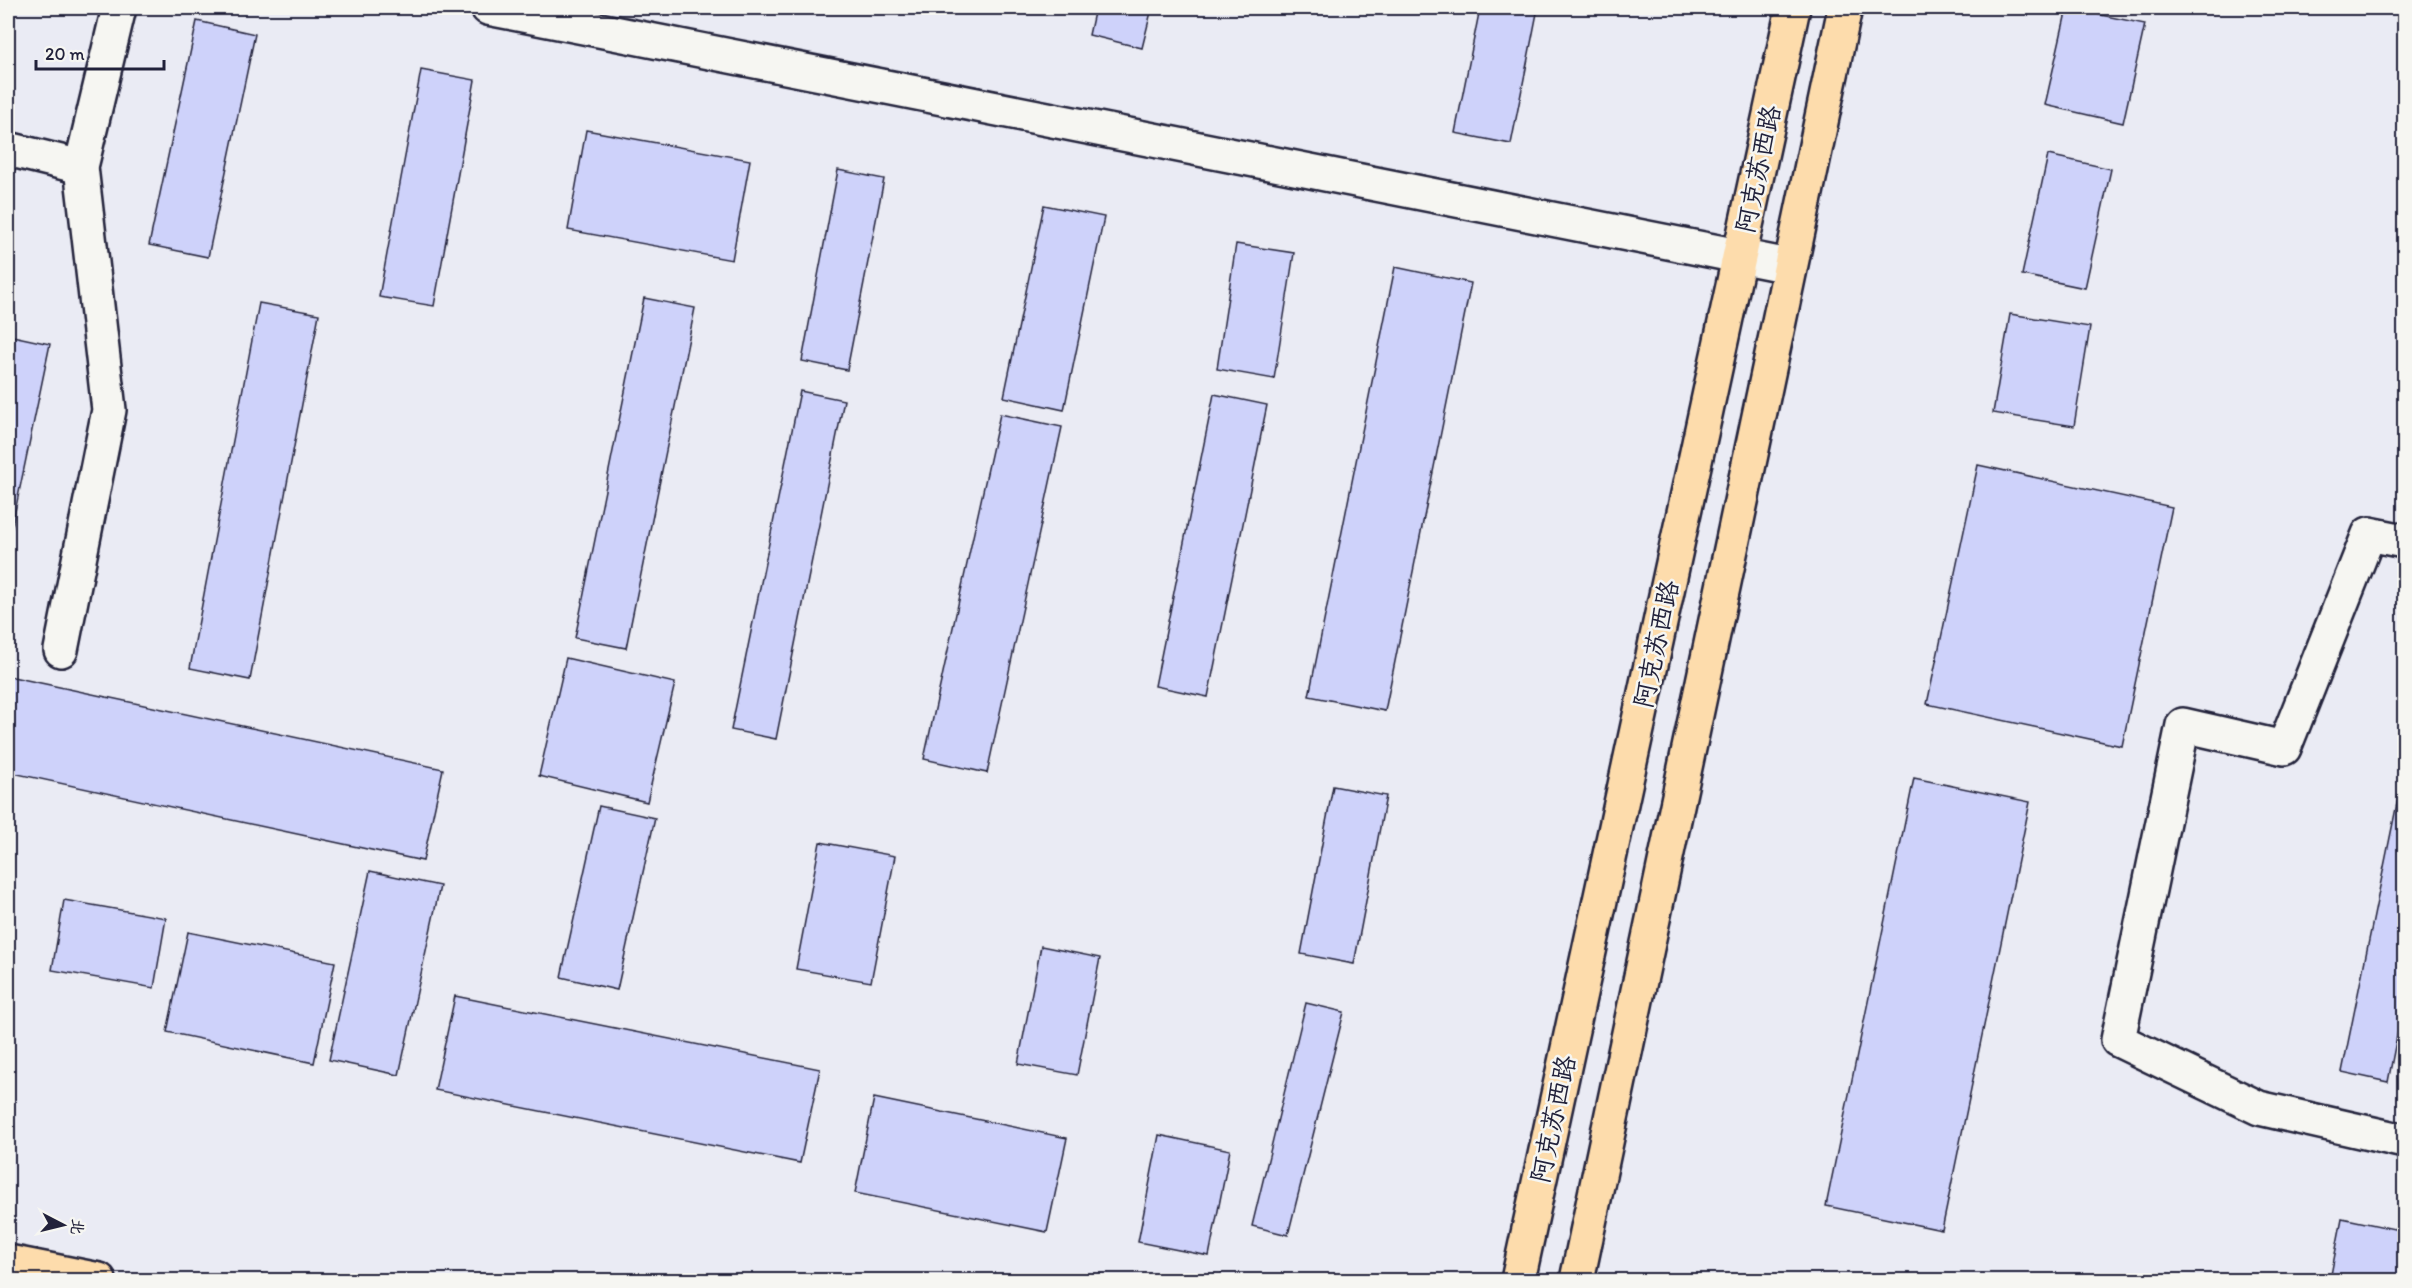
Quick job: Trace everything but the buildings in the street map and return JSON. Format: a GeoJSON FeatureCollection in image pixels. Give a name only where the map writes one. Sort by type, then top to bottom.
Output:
{"type":"FeatureCollection","features":[{"type":"Feature","properties":{"kind":"main road","name":"阿克苏西路"},"geometry":{"type":"LineString","coordinates":[[1518,1281],[1793,8]]}},
{"type":"Feature","properties":{"kind":"main road","name":"阿克苏西路"},"geometry":{"type":"LineString","coordinates":[[1577,1281],[1845,8]]}},
{"type":"Feature","properties":{"kind":"main road"},"geometry":{"type":"LineString","coordinates":[[8,1262],[99,1281]]}},
{"type":"Feature","properties":{"kind":"street"},"geometry":{"type":"LineString","coordinates":[[61,650],[109,410],[81,167],[119,8]]}},
{"type":"Feature","properties":{"kind":"street"},"geometry":{"type":"LineString","coordinates":[[488,8],[1789,266]]}},
{"type":"Feature","properties":{"kind":"street"},"geometry":{"type":"LineString","coordinates":[[8,149],[81,167]]}},
{"type":"Feature","properties":{"kind":"street"},"geometry":{"type":"LineString","coordinates":[[2404,541],[2369,534],[2284,748],[2183,725],[2118,1040],[2259,1108],[2404,1141]]}}]}
